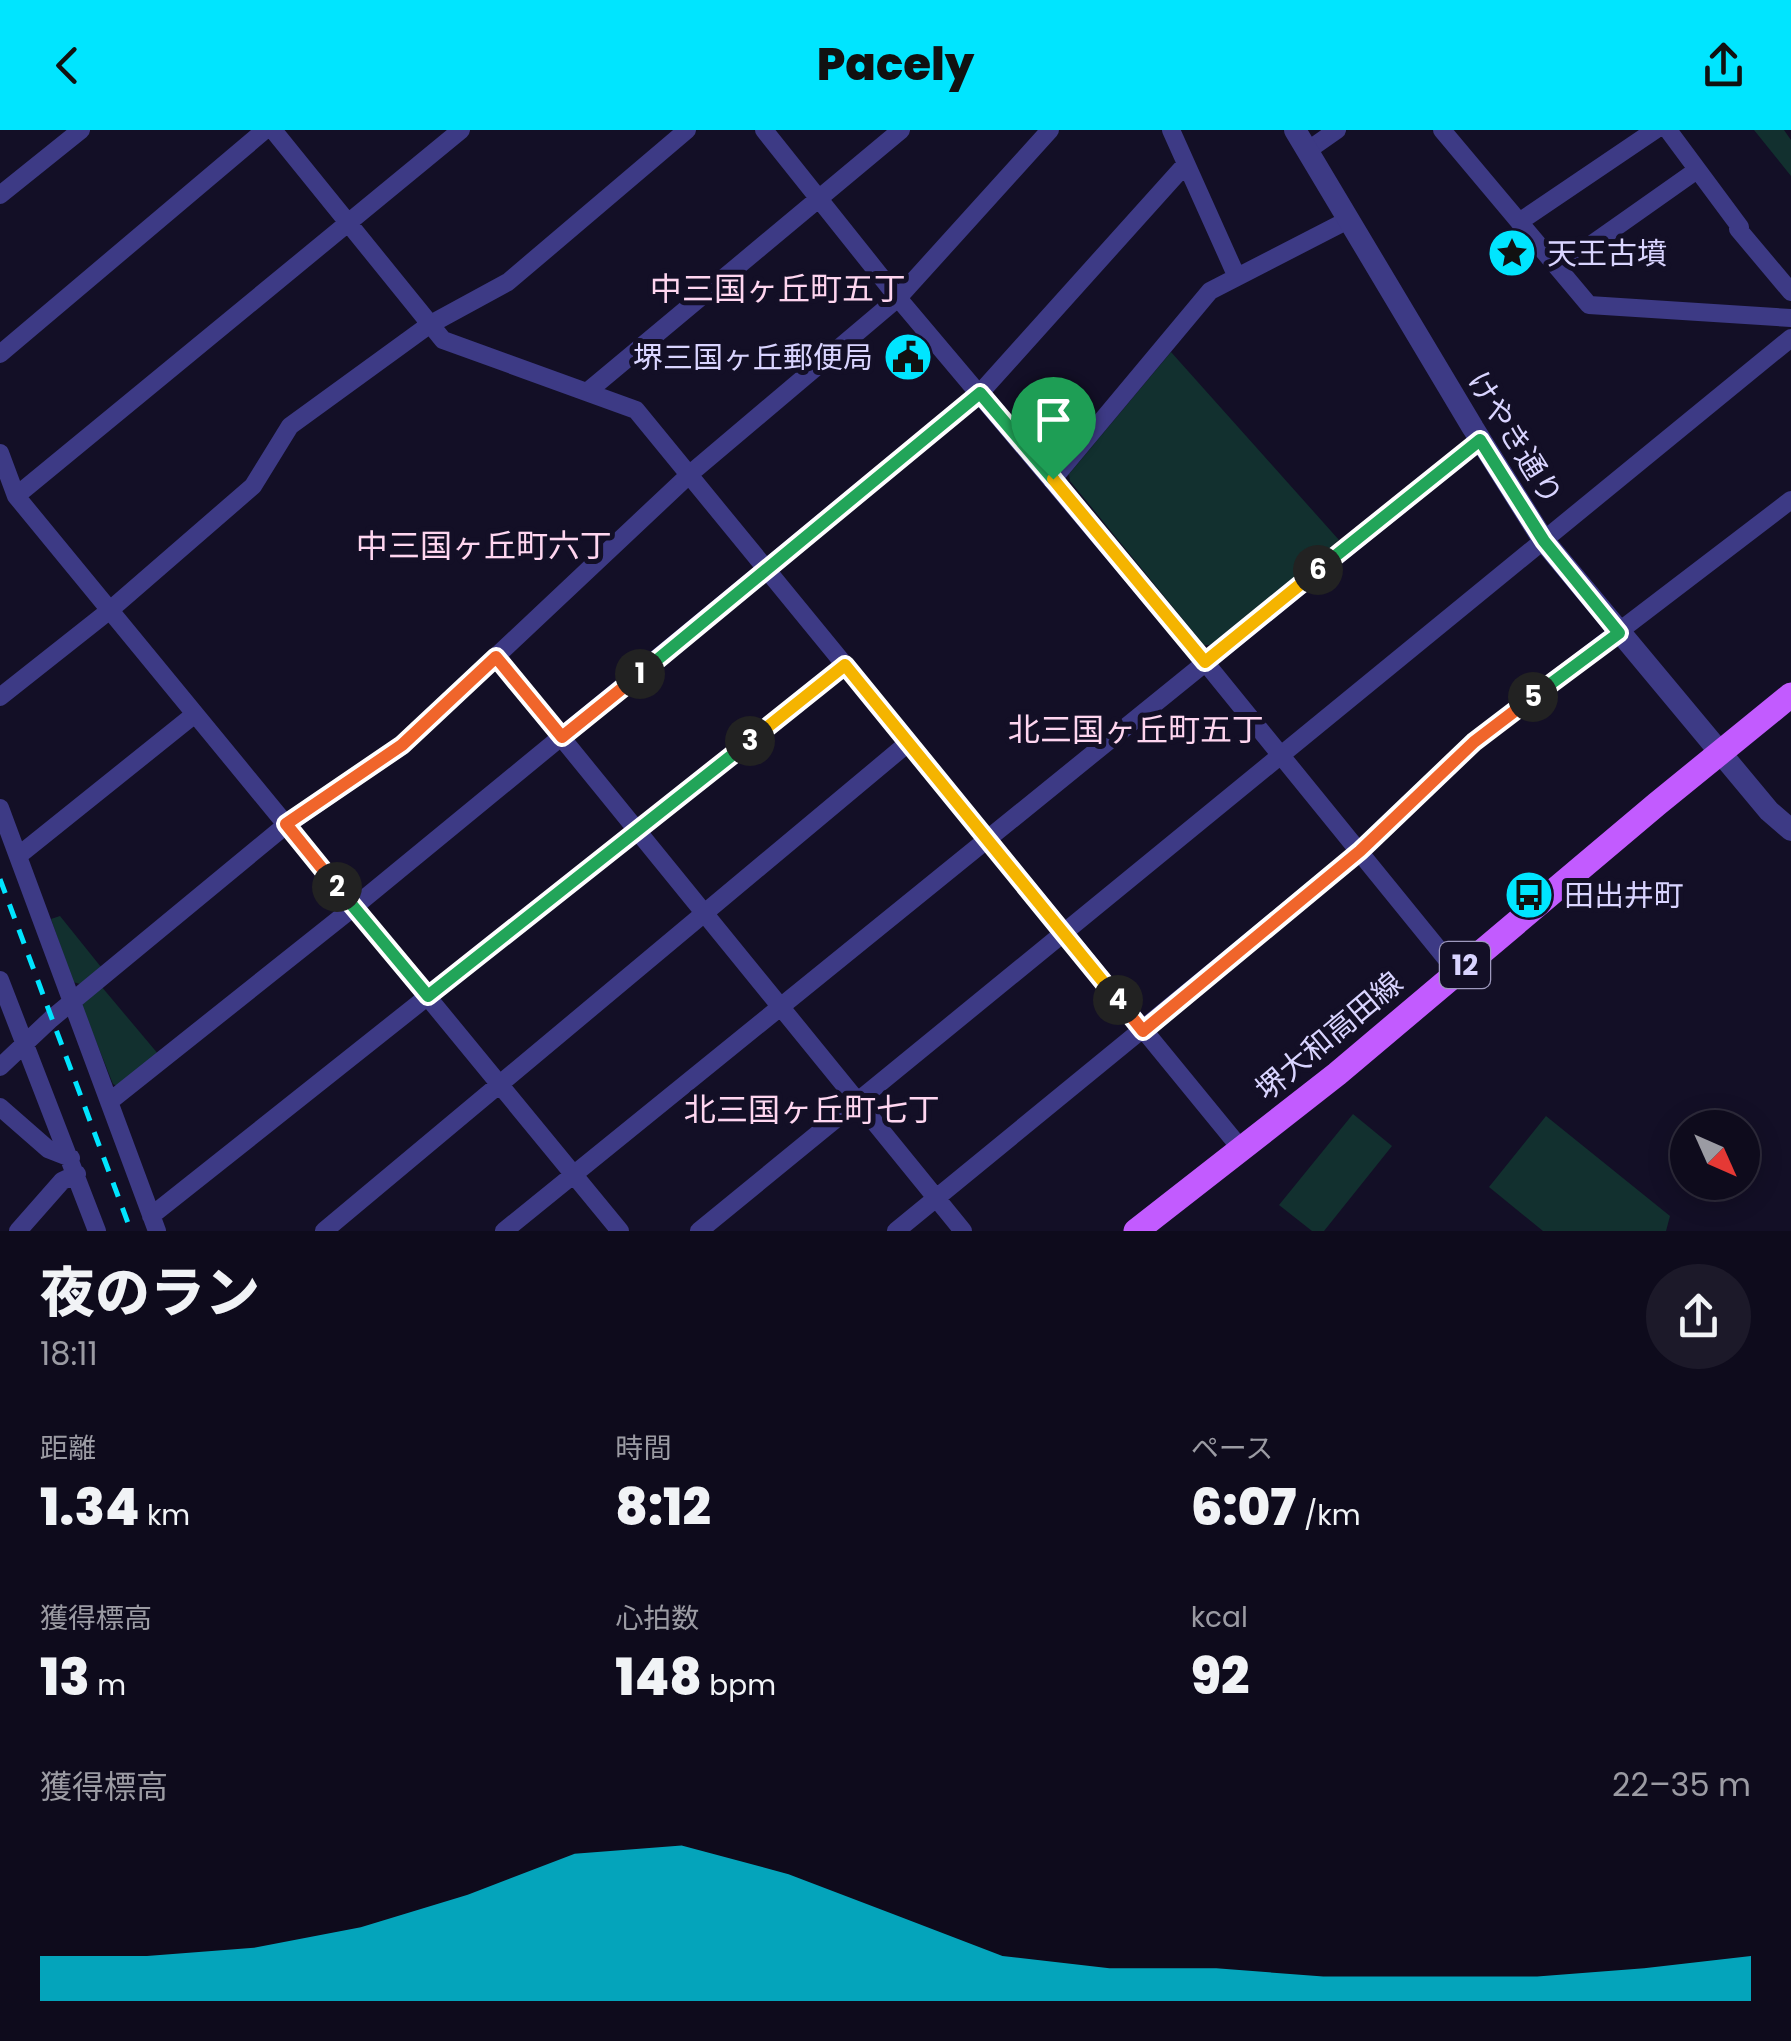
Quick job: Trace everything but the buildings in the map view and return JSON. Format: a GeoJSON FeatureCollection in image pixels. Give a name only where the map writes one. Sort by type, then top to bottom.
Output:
{"type":"FeatureCollection","features":[{"type":"Feature","properties":{"kind":"main road","name":"堺大和高田線"},"geometry":{"type":"LineString","coordinates":[[1136,1231],[1338,1074],[1791,695]]}},
{"type":"Feature","properties":{"kind":"street"},"geometry":{"type":"LineString","coordinates":[[0,195],[81,130]]}},
{"type":"Feature","properties":{"kind":"street"},"geometry":{"type":"LineString","coordinates":[[0,354],[269,130],[443,340],[636,410],[1242,1150]]}},
{"type":"Feature","properties":{"kind":"street"},"geometry":{"type":"LineString","coordinates":[[16,496],[461,130]]}},
{"type":"Feature","properties":{"kind":"street"},"geometry":{"type":"LineString","coordinates":[[0,697],[110,610],[253,486],[290,426],[429,325],[508,282],[687,130]]}},
{"type":"Feature","properties":{"kind":"street"},"geometry":{"type":"LineString","coordinates":[[764,130],[898,298],[1205,662],[1457,972]]}},
{"type":"Feature","properties":{"kind":"street"},"geometry":{"type":"LineString","coordinates":[[587,392],[901,130]]}},
{"type":"Feature","properties":{"kind":"street"},"geometry":{"type":"LineString","coordinates":[[0,1067],[25,1041],[286,824],[402,745],[691,473],[898,298],[1050,130]]}},
{"type":"Feature","properties":{"kind":"street"},"geometry":{"type":"LineString","coordinates":[[1170,130],[1236,275]]}},
{"type":"Feature","properties":{"kind":"street"},"geometry":{"type":"LineString","coordinates":[[1301,140],[1337,130]]}},
{"type":"Feature","properties":{"kind":"street"},"geometry":{"type":"LineString","coordinates":[[1442,130],[1589,305],[1791,318]]}},
{"type":"Feature","properties":{"kind":"street"},"geometry":{"type":"LineString","coordinates":[[1519,222],[1655,130]]}},
{"type":"Feature","properties":{"kind":"street"},"geometry":{"type":"LineString","coordinates":[[1668,130],[1738,229],[1791,292]]}},
{"type":"Feature","properties":{"kind":"street","name":"けやき通り"},"geometry":{"type":"LineString","coordinates":[[1301,140],[1544,541],[1769,811],[1791,830]]}},
{"type":"Feature","properties":{"kind":"street"},"geometry":{"type":"LineString","coordinates":[[109,1102],[354,907],[980,393],[1185,165]]}},
{"type":"Feature","properties":{"kind":"street"},"geometry":{"type":"LineString","coordinates":[[1558,268],[1697,170]]}},
{"type":"Feature","properties":{"kind":"street"},"geometry":{"type":"LineString","coordinates":[[1053,479],[1210,291],[1348,220]]}},
{"type":"Feature","properties":{"kind":"street"},"geometry":{"type":"LineString","coordinates":[[699,1231],[1791,338]]}},
{"type":"Feature","properties":{"kind":"street"},"geometry":{"type":"LineString","coordinates":[[504,1231],[1480,440]]}},
{"type":"Feature","properties":{"kind":"street"},"geometry":{"type":"LineString","coordinates":[[0,454],[16,496],[620,1231]]}},
{"type":"Feature","properties":{"kind":"street"},"geometry":{"type":"LineString","coordinates":[[896,1231],[1360,851],[1474,742],[1791,500]]}},
{"type":"Feature","properties":{"kind":"street"},"geometry":{"type":"LineString","coordinates":[[496,657],[963,1231]]}},
{"type":"Feature","properties":{"kind":"street"},"geometry":{"type":"LineString","coordinates":[[0,808],[154,1223],[428,996],[845,665]]}},
{"type":"Feature","properties":{"kind":"street"},"geometry":{"type":"LineString","coordinates":[[18,856],[196,714]]}},
{"type":"Feature","properties":{"kind":"street"},"geometry":{"type":"LineString","coordinates":[[324,1231],[908,744]]}},
{"type":"Feature","properties":{"kind":"street"},"geometry":{"type":"LineString","coordinates":[[0,980],[97,1231]]}},
{"type":"Feature","properties":{"kind":"street"},"geometry":{"type":"LineString","coordinates":[[0,1107],[48,1150],[74,1166]]}},
{"type":"Feature","properties":{"kind":"street"},"geometry":{"type":"LineString","coordinates":[[18,1231],[74,1166]]}},
{"type":"Feature","properties":{"kind":"green space"},"geometry":{"type":"Polygon","coordinates":[[[1754,130],[1784,130],[1791,140],[1791,176],[1754,130]]]}},
{"type":"Feature","properties":{"kind":"green space"},"geometry":{"type":"Polygon","coordinates":[[[1171,352],[1339,540],[1210,645],[1204,645],[1070,481],[1069,474],[1171,352]]]}},
{"type":"Feature","properties":{"kind":"green space"},"geometry":{"type":"Polygon","coordinates":[[[60,916],[101,967],[80,984],[73,982],[51,919],[60,916]]]}},
{"type":"Feature","properties":{"kind":"green space"},"geometry":{"type":"Polygon","coordinates":[[[101,986],[159,1055],[119,1087],[113,1084],[82,1006],[101,986]]]}},
{"type":"Feature","properties":{"kind":"green space"},"geometry":{"type":"Polygon","coordinates":[[[1353,1114],[1392,1146],[1324,1231],[1312,1231],[1279,1205],[1353,1114]]]}},
{"type":"Feature","properties":{"kind":"green space"},"geometry":{"type":"Polygon","coordinates":[[[1546,1116],[1670,1216],[1666,1231],[1543,1231],[1489,1187],[1546,1116]]]}},
{"type":"Feature","properties":{"kind":"railway"},"geometry":{"type":"LineString","coordinates":[[0,879],[131,1231]]}},
{"type":"Feature","properties":{"kind":"place","name":"天王古墳"},"geometry":{"type":"Point","coordinates":[1512,253]}},
{"type":"Feature","properties":{"kind":"place","name":"堺三国ヶ丘郵便局"},"geometry":{"type":"Point","coordinates":[908,357]}},
{"type":"Feature","properties":{"kind":"place","name":"田出井町"},"geometry":{"type":"Point","coordinates":[1529,895]}},
{"type":"Feature","properties":{"kind":"district","name":"中三国ヶ丘町五丁"},"geometry":{"type":"Point","coordinates":[778,288]}},
{"type":"Feature","properties":{"kind":"district","name":"中三国ヶ丘町六丁"},"geometry":{"type":"Point","coordinates":[484,545]}},
{"type":"Feature","properties":{"kind":"district","name":"北三国ヶ丘町五丁"},"geometry":{"type":"Point","coordinates":[1136,729]}},
{"type":"Feature","properties":{"kind":"district","name":"北三国ヶ丘町七丁"},"geometry":{"type":"Point","coordinates":[812,1109]}},
{"type":"Feature","properties":{"kind":"route"},"geometry":{"type":"LineString","coordinates":[[980,393],[1053,479],[1205,662],[1480,440],[1544,541],[1619,633],[1474,742],[1360,851],[1143,1031],[845,665],[428,996],[286,824],[402,745],[496,657],[562,737],[980,393]]}}]}
